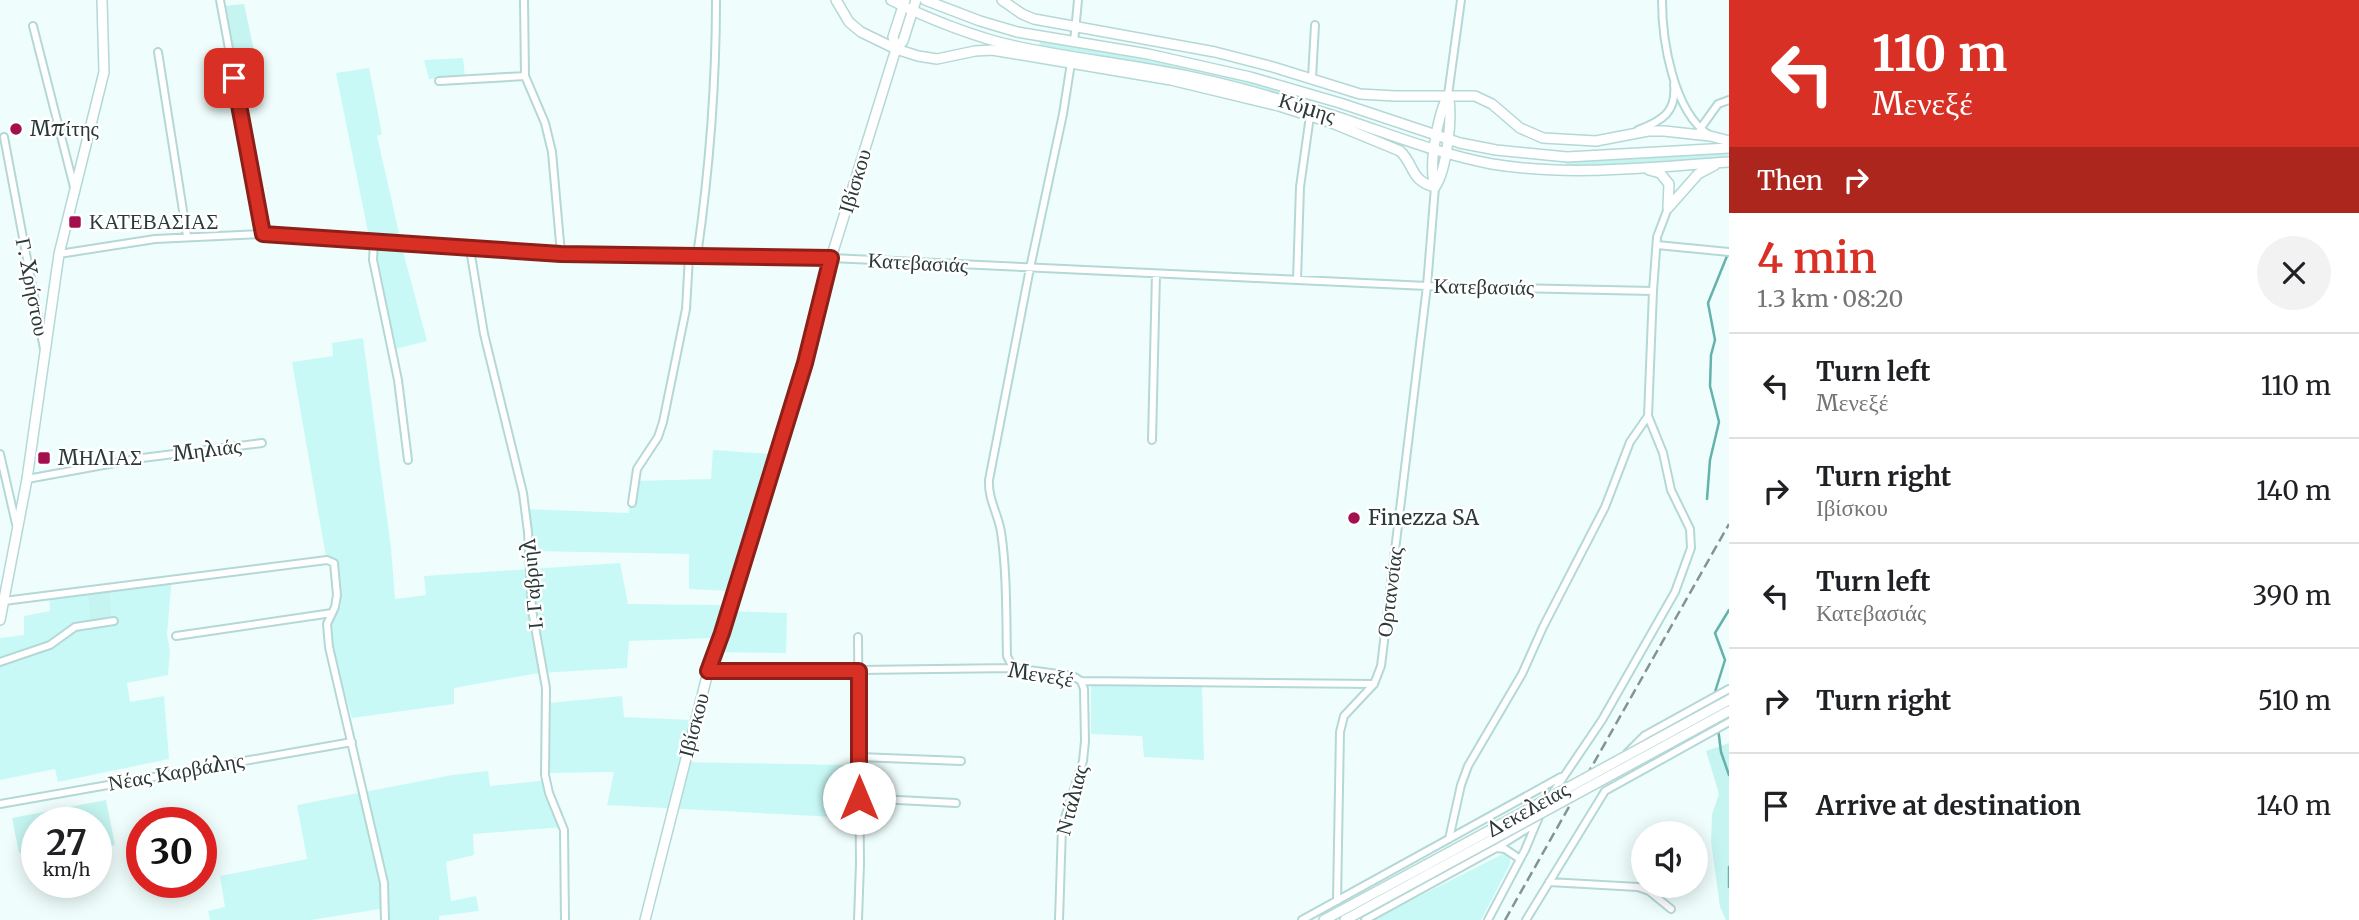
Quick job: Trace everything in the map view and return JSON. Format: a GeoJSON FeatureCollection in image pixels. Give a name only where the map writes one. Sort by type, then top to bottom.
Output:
{"type":"FeatureCollection","features":[{"type":"Feature","properties":{"kind":"street"},"geometry":{"type":"LineString","coordinates":[[0,621],[27,479],[59,254],[104,72],[102,0]]}},
{"type":"Feature","properties":{"kind":"street"},"geometry":{"type":"LineString","coordinates":[[220,0],[263,234]]}},
{"type":"Feature","properties":{"kind":"street"},"geometry":{"type":"LineString","coordinates":[[524,0],[526,76],[545,123],[552,152],[561,254]]}},
{"type":"Feature","properties":{"kind":"street"},"geometry":{"type":"LineString","coordinates":[[632,503],[637,469],[658,437],[663,422],[704,205],[713,95],[716,0]]}},
{"type":"Feature","properties":{"kind":"street"},"geometry":{"type":"LineString","coordinates":[[836,0],[849,22],[861,32],[896,49],[929,59],[992,50],[1212,89],[1310,116],[1400,151],[1417,178],[1435,187],[1440,179],[1442,106],[1448,95],[1461,0]]}},
{"type":"Feature","properties":{"kind":"street","name":"Κύμης"},"geometry":{"type":"LineString","coordinates":[[891,0],[914,5],[974,34],[1013,46],[1146,68],[1244,89],[1440,151],[1493,164],[1531,169],[1635,169],[1727,162]]}},
{"type":"Feature","properties":{"kind":"street","name":"Κύμης"},"geometry":{"type":"LineString","coordinates":[[925,0],[999,28],[1187,62],[1250,77],[1442,137],[1496,150],[1567,157],[1729,148]]}},
{"type":"Feature","properties":{"kind":"street"},"geometry":{"type":"LineString","coordinates":[[1002,0],[1034,19],[1215,52],[1312,78],[1338,88],[1376,96],[1466,95],[1483,99],[1520,128],[1543,138],[1596,141],[1626,134],[1662,120],[1675,100],[1674,79]]}},
{"type":"Feature","properties":{"kind":"street"},"geometry":{"type":"LineString","coordinates":[[1074,42],[1079,0]]}},
{"type":"Feature","properties":{"kind":"street"},"geometry":{"type":"LineString","coordinates":[[1662,0],[1662,32],[1674,79],[1690,116],[1699,129],[1710,136]]}},
{"type":"Feature","properties":{"kind":"street","name":"Ιβίσκου"},"geometry":{"type":"LineString","coordinates":[[896,49],[893,37],[904,3]]}},
{"type":"Feature","properties":{"kind":"street","name":"Ιβίσκου"},"geometry":{"type":"LineString","coordinates":[[645,920],[708,671],[805,363],[831,258],[896,49],[903,41],[914,5]]}},
{"type":"Feature","properties":{"kind":"street"},"geometry":{"type":"LineString","coordinates":[[1312,78],[1315,25]]}},
{"type":"Feature","properties":{"kind":"street"},"geometry":{"type":"LineString","coordinates":[[33,26],[75,193]]}},
{"type":"Feature","properties":{"kind":"street"},"geometry":{"type":"LineString","coordinates":[[158,51],[187,236]]}},
{"type":"Feature","properties":{"kind":"street"},"geometry":{"type":"LineString","coordinates":[[1013,668],[1007,656],[1002,534],[997,514],[990,502],[989,480],[1071,63]]}},
{"type":"Feature","properties":{"kind":"street"},"geometry":{"type":"LineString","coordinates":[[439,81],[526,76]]}},
{"type":"Feature","properties":{"kind":"street"},"geometry":{"type":"LineString","coordinates":[[1699,129],[1718,104],[1729,100]]}},
{"type":"Feature","properties":{"kind":"street"},"geometry":{"type":"LineString","coordinates":[[1297,280],[1300,187],[1310,116]]}},
{"type":"Feature","properties":{"kind":"street"},"geometry":{"type":"LineString","coordinates":[[1626,134],[1664,131],[1729,141]]}},
{"type":"Feature","properties":{"kind":"street","name":"Γ. Χρήστου"},"geometry":{"type":"LineString","coordinates":[[4,137],[45,354]]}},
{"type":"Feature","properties":{"kind":"street"},"geometry":{"type":"LineString","coordinates":[[1668,208],[1698,174],[1706,168],[1727,162]]}},
{"type":"Feature","properties":{"kind":"street"},"geometry":{"type":"LineString","coordinates":[[1488,920],[1544,806],[1602,720],[1668,603],[1691,548],[1690,529],[1671,490],[1663,453],[1648,416],[1657,245],[1670,193],[1667,180],[1656,170],[1635,169]]}},
{"type":"Feature","properties":{"kind":"street","name":"Ορτανσίας"},"geometry":{"type":"LineString","coordinates":[[1337,901],[1340,732],[1344,716],[1374,684],[1381,666],[1427,286],[1435,187]]}},
{"type":"Feature","properties":{"kind":"street","name":"Κατεβασιάς"},"geometry":{"type":"LineString","coordinates":[[59,254],[155,239],[263,234],[561,254],[831,258],[1427,286],[1653,291]]}},
{"type":"Feature","properties":{"kind":"street"},"geometry":{"type":"LineString","coordinates":[[374,241],[373,260],[401,394],[408,460]]}},
{"type":"Feature","properties":{"kind":"street"},"geometry":{"type":"LineString","coordinates":[[1657,245],[1729,252]]}},
{"type":"Feature","properties":{"kind":"street","name":"Ι. Γαβριήλ"},"geometry":{"type":"LineString","coordinates":[[470,249],[484,334],[523,493],[532,610],[547,695],[545,775],[564,830],[565,920]]}},
{"type":"Feature","properties":{"kind":"street"},"geometry":{"type":"LineString","coordinates":[[1152,440],[1156,274]]}},
{"type":"Feature","properties":{"kind":"street"},"geometry":{"type":"LineString","coordinates":[[1449,839],[1468,766],[1522,674],[1543,627],[1605,507],[1630,442],[1648,416]]}},
{"type":"Feature","properties":{"kind":"street","name":"Μηλιάς"},"geometry":{"type":"LineString","coordinates":[[27,479],[107,463],[262,443]]}},
{"type":"Feature","properties":{"kind":"street"},"geometry":{"type":"LineString","coordinates":[[0,454],[18,531]]}},
{"type":"Feature","properties":{"kind":"street"},"geometry":{"type":"LineString","coordinates":[[2,606],[327,560],[334,563],[337,595],[327,624],[329,647],[384,883],[385,920]]}},
{"type":"Feature","properties":{"kind":"street"},"geometry":{"type":"LineString","coordinates":[[177,636],[332,612]]}},
{"type":"Feature","properties":{"kind":"street"},"geometry":{"type":"LineString","coordinates":[[0,662],[50,645],[75,627],[114,621]]}},
{"type":"Feature","properties":{"kind":"street"},"geometry":{"type":"LineString","coordinates":[[858,637],[858,920]]}},
{"type":"Feature","properties":{"kind":"street","name":"Μενεξέ"},"geometry":{"type":"LineString","coordinates":[[708,671],[1013,668],[1073,676],[1081,681],[1374,684]]}},
{"type":"Feature","properties":{"kind":"street","name":"Ντάλιας"},"geometry":{"type":"LineString","coordinates":[[1059,920],[1062,827],[1083,761],[1085,701],[1081,681]]}},
{"type":"Feature","properties":{"kind":"street"},"geometry":{"type":"LineString","coordinates":[[1526,920],[1623,760],[1644,736],[1729,689]]}},
{"type":"Feature","properties":{"kind":"street","name":"Δεκελείας"},"geometry":{"type":"LineString","coordinates":[[1345,920],[1429,869],[1729,700]]}},
{"type":"Feature","properties":{"kind":"street","name":"Δεκελείας"},"geometry":{"type":"LineString","coordinates":[[1324,920],[1429,869],[1729,711]]}},
{"type":"Feature","properties":{"kind":"street"},"geometry":{"type":"LineString","coordinates":[[1605,791],[1729,722]]}},
{"type":"Feature","properties":{"kind":"street","name":"Νέας Καρβάλης"},"geometry":{"type":"LineString","coordinates":[[0,804],[352,742]]}},
{"type":"Feature","properties":{"kind":"street"},"geometry":{"type":"LineString","coordinates":[[859,757],[961,761]]}},
{"type":"Feature","properties":{"kind":"street"},"geometry":{"type":"LineString","coordinates":[[1623,760],[1641,771]]}},
{"type":"Feature","properties":{"kind":"street"},"geometry":{"type":"LineString","coordinates":[[1302,920],[1563,775]]}},
{"type":"Feature","properties":{"kind":"street"},"geometry":{"type":"LineString","coordinates":[[859,798],[956,803]]}},
{"type":"Feature","properties":{"kind":"street"},"geometry":{"type":"LineString","coordinates":[[1365,920],[1496,848],[1538,821]]}},
{"type":"Feature","properties":{"kind":"street"},"geometry":{"type":"LineString","coordinates":[[1496,848],[1505,849],[1520,859]]}},
{"type":"Feature","properties":{"kind":"street"},"geometry":{"type":"LineString","coordinates":[[1549,882],[1638,887],[1649,891],[1671,909]]}},
{"type":"Feature","properties":{"kind":"shaded area"},"geometry":{"type":"Polygon","coordinates":[[[244,4],[261,83],[239,88],[223,6],[244,4]]]}},
{"type":"Feature","properties":{"kind":"shaded area"},"geometry":{"type":"Polygon","coordinates":[[[1040,41],[1198,69],[1312,99],[1310,104],[1197,73],[1039,46],[1040,41]]]}},
{"type":"Feature","properties":{"kind":"shaded area"},"geometry":{"type":"Polygon","coordinates":[[[463,58],[465,77],[429,79],[424,60],[463,58]]]}},
{"type":"Feature","properties":{"kind":"shaded area"},"geometry":{"type":"Polygon","coordinates":[[[369,68],[382,134],[377,136],[427,341],[391,350],[375,260],[376,238],[369,237],[336,73],[369,68]]]}},
{"type":"Feature","properties":{"kind":"shaded area"},"geometry":{"type":"Polygon","coordinates":[[[1729,152],[1729,157],[1566,166],[1566,161],[1729,152]]]}},
{"type":"Feature","properties":{"kind":"shaded area"},"geometry":{"type":"Polygon","coordinates":[[[363,338],[391,548],[395,599],[426,595],[424,576],[620,563],[628,604],[724,605],[723,611],[787,613],[786,653],[708,652],[712,638],[629,641],[627,668],[539,673],[454,688],[454,704],[352,718],[333,652],[330,625],[341,606],[335,562],[326,557],[292,362],[333,356],[332,343],[363,338]]]}},
{"type":"Feature","properties":{"kind":"shaded area"},"geometry":{"type":"Polygon","coordinates":[[[713,450],[771,454],[730,591],[689,589],[689,554],[531,551],[526,509],[629,513],[632,481],[711,479],[713,450]]]}},
{"type":"Feature","properties":{"kind":"shaded area"},"geometry":{"type":"Polygon","coordinates":[[[172,577],[167,634],[170,651],[168,675],[127,683],[130,702],[164,696],[169,759],[58,782],[55,769],[0,780],[0,638],[24,635],[24,616],[50,611],[49,592],[87,587],[90,622],[112,619],[110,584],[172,577]]]}},
{"type":"Feature","properties":{"kind":"shaded area"},"geometry":{"type":"Polygon","coordinates":[[[110,584],[112,619],[90,622],[87,587],[110,584]]]}},
{"type":"Feature","properties":{"kind":"shaded area"},"geometry":{"type":"Polygon","coordinates":[[[1091,685],[1202,686],[1204,760],[1144,757],[1142,736],[1091,734],[1091,685]]]}},
{"type":"Feature","properties":{"kind":"shaded area"},"geometry":{"type":"Polygon","coordinates":[[[622,696],[624,717],[690,720],[680,762],[854,765],[854,818],[607,805],[614,772],[549,773],[548,703],[622,696]]]}},
{"type":"Feature","properties":{"kind":"shaded area"},"geometry":{"type":"Polygon","coordinates":[[[1729,743],[1729,920],[1726,920],[1720,907],[1711,841],[1712,814],[1719,794],[1706,751],[1729,743]]]}},
{"type":"Feature","properties":{"kind":"shaded area"},"geometry":{"type":"Polygon","coordinates":[[[488,771],[490,786],[549,780],[562,811],[565,827],[473,834],[474,855],[446,862],[451,901],[476,896],[479,911],[439,916],[439,920],[380,920],[380,909],[311,920],[210,920],[208,911],[225,907],[220,876],[307,859],[297,805],[452,775],[488,771]]]}},
{"type":"Feature","properties":{"kind":"shaded area"},"geometry":{"type":"Polygon","coordinates":[[[106,800],[107,807],[69,807],[106,800]]]}},
{"type":"Feature","properties":{"kind":"shaded area"},"geometry":{"type":"Polygon","coordinates":[[[21,816],[21,853],[19,853],[12,818],[21,816]]]}},
{"type":"Feature","properties":{"kind":"shaded area"},"geometry":{"type":"Polygon","coordinates":[[[1505,853],[1510,858],[1510,864],[1481,920],[1372,920],[1505,853]]]}},
{"type":"Feature","properties":{"kind":"waterway"},"geometry":{"type":"LineString","coordinates":[[1707,499],[1710,460],[1719,422],[1710,386],[1711,355],[1715,340],[1708,303],[1727,256]]}},
{"type":"Feature","properties":{"kind":"waterway"},"geometry":{"type":"LineString","coordinates":[[1716,704],[1715,692],[1725,660],[1715,633],[1729,610]]}},
{"type":"Feature","properties":{"kind":"waterway"},"geometry":{"type":"LineString","coordinates":[[1718,728],[1721,752],[1729,775]]}},
{"type":"Feature","properties":{"kind":"waterway"},"geometry":{"type":"LineString","coordinates":[[1729,867],[1729,887]]}},
{"type":"Feature","properties":{"kind":"railway"},"geometry":{"type":"LineString","coordinates":[[1505,920],[1729,524]]}},
{"type":"Feature","properties":{"kind":"place","name":"Μπίτης"},"geometry":{"type":"Point","coordinates":[16,129]}},
{"type":"Feature","properties":{"kind":"place","name":"ΚΑΤΕΒΑΣΙΑΣ"},"geometry":{"type":"Point","coordinates":[75,222]}},
{"type":"Feature","properties":{"kind":"place","name":"ΜΗΛΙΑΣ"},"geometry":{"type":"Point","coordinates":[44,458]}},
{"type":"Feature","properties":{"kind":"place","name":"Finezza SA"},"geometry":{"type":"Point","coordinates":[1354,518]}},
{"type":"Feature","properties":{"kind":"route"},"geometry":{"type":"LineString","coordinates":[[234,78],[263,234],[561,254],[831,258],[805,363],[708,671],[859,671],[859,798]]}}]}
